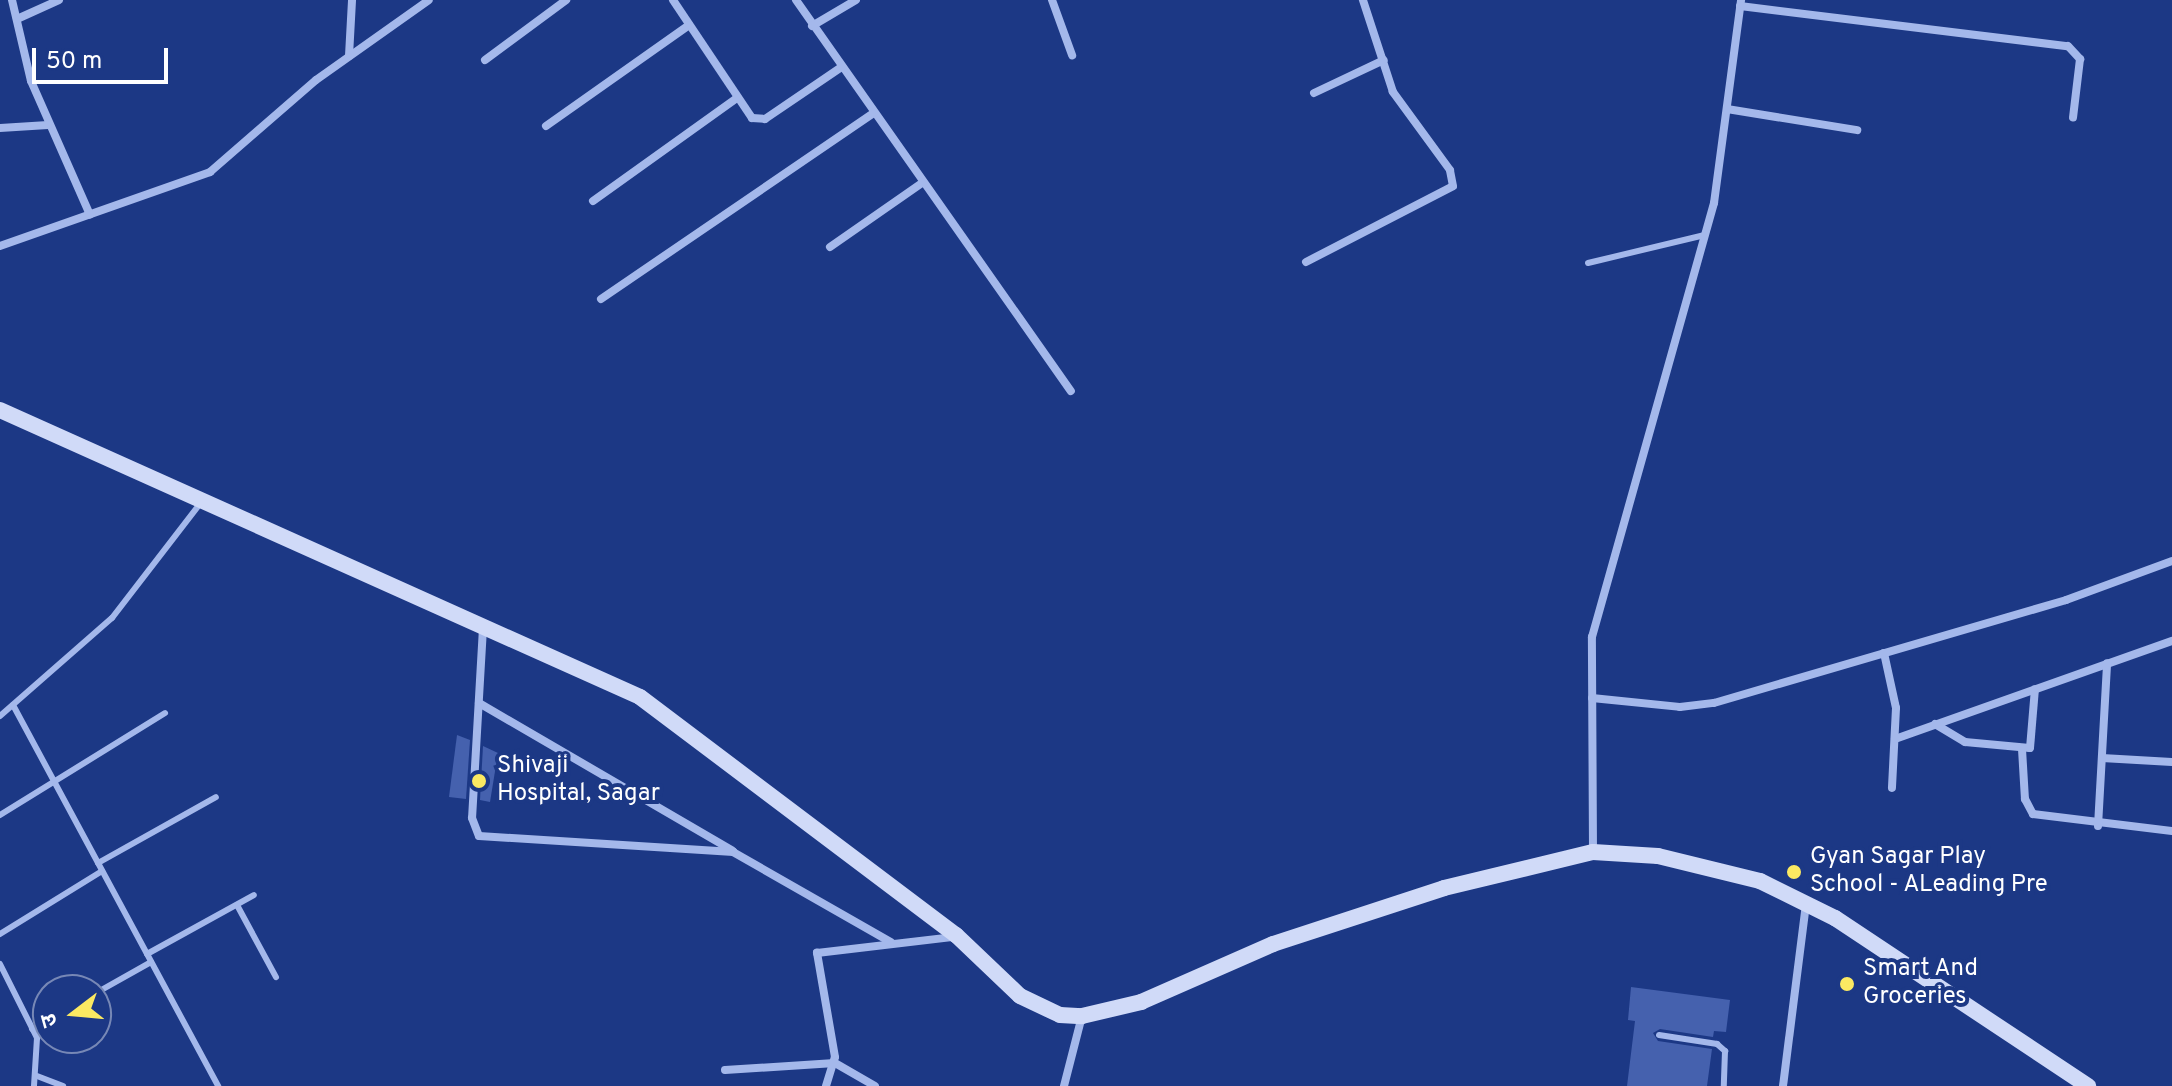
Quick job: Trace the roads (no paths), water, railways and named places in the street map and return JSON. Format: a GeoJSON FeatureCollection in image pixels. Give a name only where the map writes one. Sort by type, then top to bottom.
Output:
{"type":"FeatureCollection","features":[{"type":"Feature","properties":{"kind":"main road"},"geometry":{"type":"LineString","coordinates":[[0,410],[640,697],[955,937],[1020,996],[1060,1015],[1082,1016],[1141,1002],[1273,944],[1444,888],[1593,852],[1687,863],[1760,881],[1806,904],[2088,1086]]}},
{"type":"Feature","properties":{"kind":"street"},"geometry":{"type":"LineString","coordinates":[[12,0],[28,71],[48,125],[90,215]]}},
{"type":"Feature","properties":{"kind":"street"},"geometry":{"type":"LineString","coordinates":[[17,19],[59,0]]}},
{"type":"Feature","properties":{"kind":"street"},"geometry":{"type":"LineString","coordinates":[[349,56],[352,0]]}},
{"type":"Feature","properties":{"kind":"street"},"geometry":{"type":"LineString","coordinates":[[0,246],[210,172],[349,56],[429,0]]}},
{"type":"Feature","properties":{"kind":"street"},"geometry":{"type":"LineString","coordinates":[[485,60],[566,0]]}},
{"type":"Feature","properties":{"kind":"street"},"geometry":{"type":"LineString","coordinates":[[673,0],[752,118],[765,119],[840,68]]}},
{"type":"Feature","properties":{"kind":"street"},"geometry":{"type":"LineString","coordinates":[[796,0],[872,114],[1071,391]]}},
{"type":"Feature","properties":{"kind":"street"},"geometry":{"type":"LineString","coordinates":[[812,26],[856,0]]}},
{"type":"Feature","properties":{"kind":"street"},"geometry":{"type":"LineString","coordinates":[[1052,0],[1072,55]]}},
{"type":"Feature","properties":{"kind":"street"},"geometry":{"type":"LineString","coordinates":[[1306,262],[1453,186],[1450,170],[1396,99],[1363,0]]}},
{"type":"Feature","properties":{"kind":"street"},"geometry":{"type":"LineString","coordinates":[[1593,852],[1589,819],[1594,625],[1705,235],[1727,109],[1740,3],[2068,46],[2080,59],[2073,118]]}},
{"type":"Feature","properties":{"kind":"street"},"geometry":{"type":"LineString","coordinates":[[546,126],[689,25]]}},
{"type":"Feature","properties":{"kind":"street"},"geometry":{"type":"LineString","coordinates":[[1314,93],[1384,60]]}},
{"type":"Feature","properties":{"kind":"street"},"geometry":{"type":"LineString","coordinates":[[593,201],[737,98]]}},
{"type":"Feature","properties":{"kind":"street"},"geometry":{"type":"LineString","coordinates":[[1727,109],[1857,130]]}},
{"type":"Feature","properties":{"kind":"street"},"geometry":{"type":"LineString","coordinates":[[601,299],[872,114]]}},
{"type":"Feature","properties":{"kind":"street"},"geometry":{"type":"LineString","coordinates":[[0,128],[48,125]]}},
{"type":"Feature","properties":{"kind":"street"},"geometry":{"type":"LineString","coordinates":[[830,247],[922,183]]}},
{"type":"Feature","properties":{"kind":"street"},"geometry":{"type":"LineString","coordinates":[[1592,698],[1696,707],[2066,600],[2172,561]]}},
{"type":"Feature","properties":{"kind":"street"},"geometry":{"type":"LineString","coordinates":[[483,627],[472,818],[479,836],[743,856]]}},
{"type":"Feature","properties":{"kind":"street"},"geometry":{"type":"LineString","coordinates":[[1895,739],[2172,641]]}},
{"type":"Feature","properties":{"kind":"street"},"geometry":{"type":"LineString","coordinates":[[1884,653],[1896,708],[1892,788]]}},
{"type":"Feature","properties":{"kind":"street"},"geometry":{"type":"LineString","coordinates":[[2098,826],[2107,663]]}},
{"type":"Feature","properties":{"kind":"street"},"geometry":{"type":"LineString","coordinates":[[1935,724],[1965,742],[2022,749],[2033,744],[2035,689]]}},
{"type":"Feature","properties":{"kind":"street"},"geometry":{"type":"LineString","coordinates":[[479,703],[891,942]]}},
{"type":"Feature","properties":{"kind":"street"},"geometry":{"type":"LineString","coordinates":[[2022,749],[2025,799],[2033,814],[2098,826],[2172,831]]}},
{"type":"Feature","properties":{"kind":"street"},"geometry":{"type":"LineString","coordinates":[[2102,758],[2172,762]]}},
{"type":"Feature","properties":{"kind":"street"},"geometry":{"type":"LineString","coordinates":[[1783,1086],[1806,904]]}},
{"type":"Feature","properties":{"kind":"street"},"geometry":{"type":"LineString","coordinates":[[826,1086],[835,1063],[817,953],[891,942],[955,937]]}},
{"type":"Feature","properties":{"kind":"street"},"geometry":{"type":"LineString","coordinates":[[1064,1086],[1082,1016]]}},
{"type":"Feature","properties":{"kind":"street"},"geometry":{"type":"LineString","coordinates":[[725,1070],[835,1063],[875,1086]]}},
{"type":"Feature","properties":{"kind":"lane"},"geometry":{"type":"LineString","coordinates":[[1588,263],[1705,235]]}},
{"type":"Feature","properties":{"kind":"lane"},"geometry":{"type":"LineString","coordinates":[[0,716],[112,618],[202,501]]}},
{"type":"Feature","properties":{"kind":"lane"},"geometry":{"type":"LineString","coordinates":[[13,705],[218,1086]]}},
{"type":"Feature","properties":{"kind":"lane"},"geometry":{"type":"LineString","coordinates":[[0,815],[165,713]]}},
{"type":"Feature","properties":{"kind":"lane"},"geometry":{"type":"LineString","coordinates":[[98,863],[216,797]]}},
{"type":"Feature","properties":{"kind":"lane"},"geometry":{"type":"LineString","coordinates":[[0,934],[102,871]]}},
{"type":"Feature","properties":{"kind":"lane"},"geometry":{"type":"LineString","coordinates":[[147,954],[254,895]]}},
{"type":"Feature","properties":{"kind":"lane"},"geometry":{"type":"LineString","coordinates":[[237,905],[276,977]]}},
{"type":"Feature","properties":{"kind":"lane"},"geometry":{"type":"LineString","coordinates":[[112,984],[151,962]]}},
{"type":"Feature","properties":{"kind":"lane"},"geometry":{"type":"LineString","coordinates":[[0,964],[32,1029]]}},
{"type":"Feature","properties":{"kind":"lane"},"geometry":{"type":"LineString","coordinates":[[1659,1035],[1717,1044],[1727,1057],[1724,1086]]}},
{"type":"Feature","properties":{"kind":"lane"},"geometry":{"type":"LineString","coordinates":[[34,1086],[39,1054]]}},
{"type":"Feature","properties":{"kind":"lane"},"geometry":{"type":"LineString","coordinates":[[37,1076],[63,1086]]}},
{"type":"Feature","properties":{"kind":"place","name":"Shivaji Hospital, Sagar"},"geometry":{"type":"Point","coordinates":[479,781]}},
{"type":"Feature","properties":{"kind":"place","name":"Gyan Sagar Play School - ALeading Pre"},"geometry":{"type":"Point","coordinates":[1794,872]}},
{"type":"Feature","properties":{"kind":"place","name":"Smart And Groceries"},"geometry":{"type":"Point","coordinates":[1847,984]}}]}
